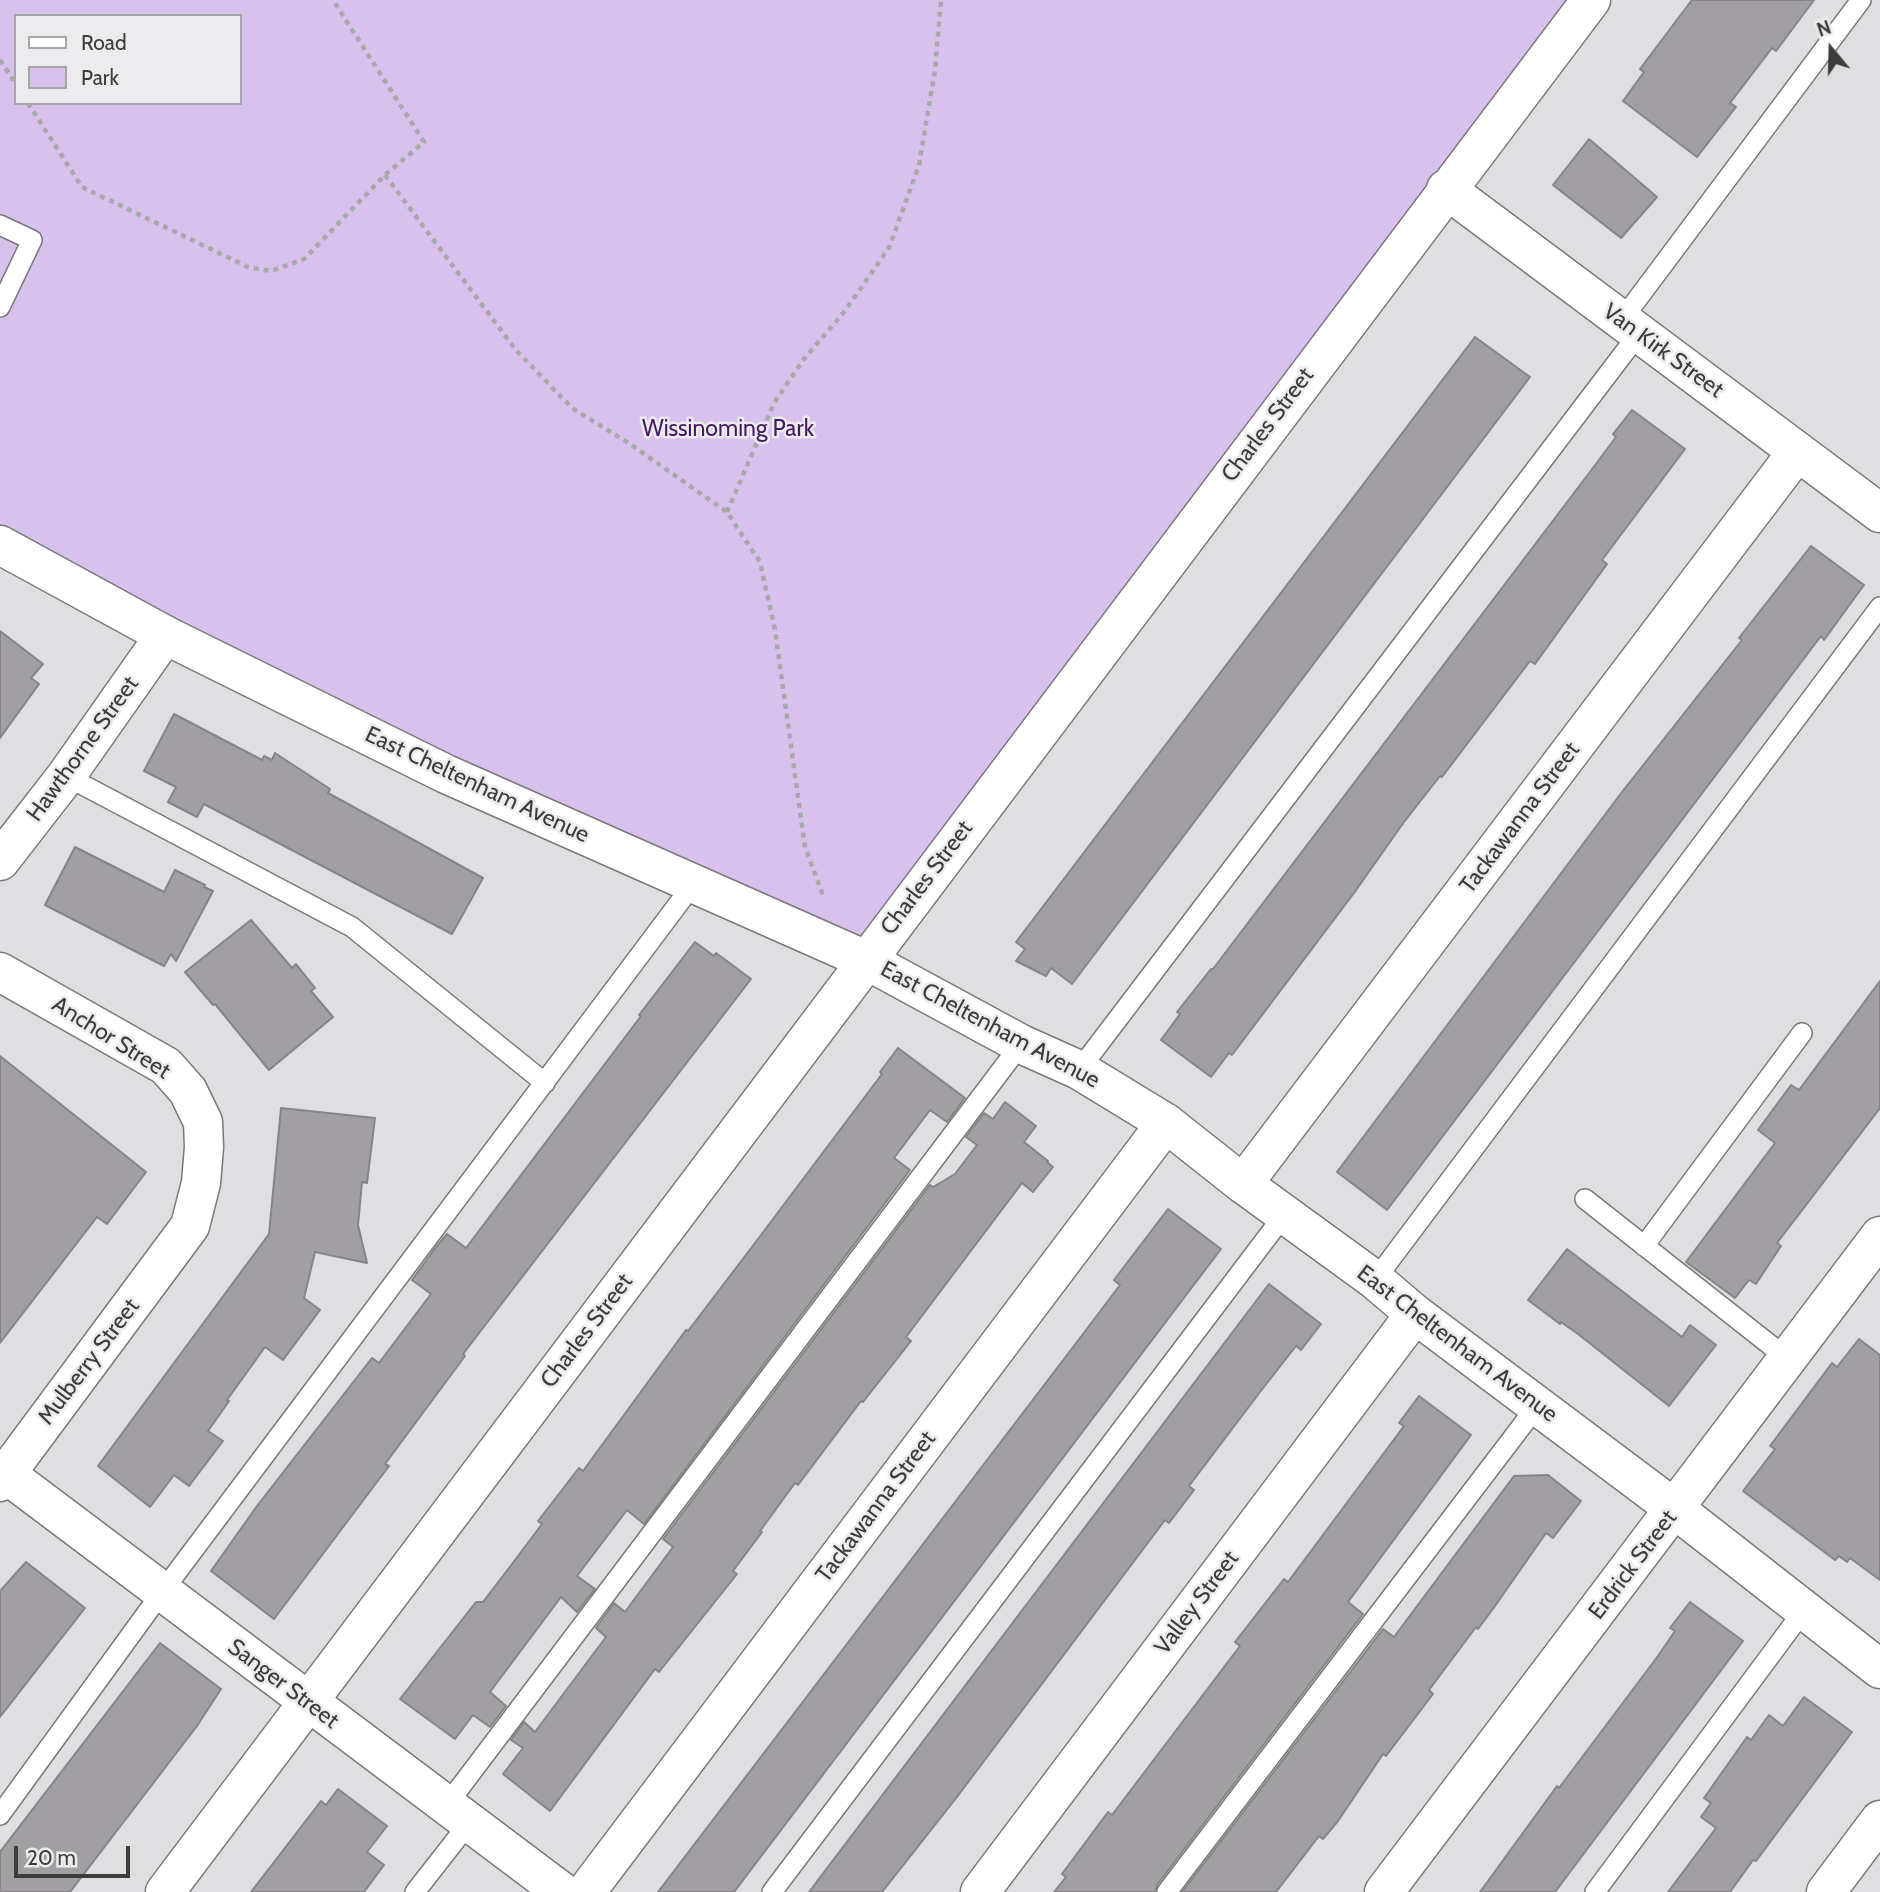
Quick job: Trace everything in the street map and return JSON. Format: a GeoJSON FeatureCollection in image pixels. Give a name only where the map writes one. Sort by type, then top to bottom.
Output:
{"type":"FeatureCollection","features":[{"type":"Feature","properties":{"kind":"street","name":"Charles Street"},"geometry":{"type":"LineString","coordinates":[[165,1892],[1591,0]]}},
{"type":"Feature","properties":{"kind":"street","name":"Van Kirk Street"},"geometry":{"type":"LineString","coordinates":[[1446,189],[1880,513]]}},
{"type":"Feature","properties":{"kind":"street","name":"Tackawanna Street"},"geometry":{"type":"LineString","coordinates":[[1243,1184],[1797,452]]}},
{"type":"Feature","properties":{"kind":"street","name":"East Cheltenham Avenue"},"geometry":{"type":"LineString","coordinates":[[0,545],[165,635],[446,774],[866,960],[1021,1044],[1079,1070],[1166,1123],[1675,1509],[1880,1669]]}},
{"type":"Feature","properties":{"kind":"street","name":"Hawthorne Street"},"geometry":{"type":"LineString","coordinates":[[0,861],[66,776],[165,635]]}},
{"type":"Feature","properties":{"kind":"street","name":"Anchor Street"},"geometry":{"type":"LineString","coordinates":[[0,972],[166,1066],[188,1091],[202,1122],[204,1147],[201,1183],[190,1226],[178,1243]]}},
{"type":"Feature","properties":{"kind":"street","name":"Tackawanna Street"},"geometry":{"type":"LineString","coordinates":[[586,1892],[1166,1123]]}},
{"type":"Feature","properties":{"kind":"street","name":"Erdrick Street"},"geometry":{"type":"LineString","coordinates":[[1384,1892],[1879,1241]]}},
{"type":"Feature","properties":{"kind":"street","name":"Mulberry Street"},"geometry":{"type":"LineString","coordinates":[[3,1478],[178,1243]]}},
{"type":"Feature","properties":{"kind":"street","name":"Valley Street"},"geometry":{"type":"LineString","coordinates":[[980,1892],[1415,1314]]}},
{"type":"Feature","properties":{"kind":"street","name":"Sanger Street"},"geometry":{"type":"LineString","coordinates":[[3,1478],[162,1592],[562,1892]]}},
{"type":"Feature","properties":{"kind":"street"},"geometry":{"type":"LineString","coordinates":[[1826,1892],[1880,1820]]}},
{"type":"Feature","properties":{"kind":"lane"},"geometry":{"type":"LineString","coordinates":[[1079,1070],[1631,327],[1861,0]]}},
{"type":"Feature","properties":{"kind":"lane"},"geometry":{"type":"LineString","coordinates":[[0,225],[32,240],[0,307]]}},
{"type":"Feature","properties":{"kind":"lane"},"geometry":{"type":"LineString","coordinates":[[1375,1280],[1880,607]]}},
{"type":"Feature","properties":{"kind":"lane"},"geometry":{"type":"LineString","coordinates":[[66,776],[352,928],[545,1083]]}},
{"type":"Feature","properties":{"kind":"lane"},"geometry":{"type":"LineString","coordinates":[[0,1815],[162,1592],[694,883]]}},
{"type":"Feature","properties":{"kind":"lane"},"geometry":{"type":"LineString","coordinates":[[1644,1246],[1802,1033]]}},
{"type":"Feature","properties":{"kind":"lane"},"geometry":{"type":"LineString","coordinates":[[415,1892],[458,1814],[1021,1044]]}},
{"type":"Feature","properties":{"kind":"lane"},"geometry":{"type":"LineString","coordinates":[[1585,1199],[1788,1359]]}},
{"type":"Feature","properties":{"kind":"lane"},"geometry":{"type":"LineString","coordinates":[[772,1892],[1284,1215]]}},
{"type":"Feature","properties":{"kind":"lane"},"geometry":{"type":"LineString","coordinates":[[1167,1892],[1537,1406]]}},
{"type":"Feature","properties":{"kind":"lane"},"geometry":{"type":"LineString","coordinates":[[1595,1892],[1804,1610]]}},
{"type":"Feature","properties":{"kind":"path"},"geometry":{"type":"LineString","coordinates":[[29,105],[82,187],[248,267],[271,271],[304,260],[385,175],[424,142],[333,0]]}},
{"type":"Feature","properties":{"kind":"path"},"geometry":{"type":"LineString","coordinates":[[726,512],[774,403],[804,359],[844,312],[889,248],[919,165],[935,70],[941,0]]}},
{"type":"Feature","properties":{"kind":"path"},"geometry":{"type":"LineString","coordinates":[[0,60],[14,81]]}},
{"type":"Feature","properties":{"kind":"path"},"geometry":{"type":"LineString","coordinates":[[385,175],[515,349],[572,408],[630,444],[726,512],[761,562],[775,630],[805,847],[821,895],[829,906]]}},
{"type":"Feature","properties":{"kind":"green space","name":"Wissinoming Park"},"geometry":{"type":"Polygon","coordinates":[[[0,0],[1591,0],[866,960],[0,545],[0,0]]]}},
{"type":"Feature","properties":{"kind":"building"},"geometry":{"type":"Polygon","coordinates":[[[1692,0],[1814,0],[1776,51],[1772,48],[1730,103],[1736,107],[1697,157],[1623,101],[1644,72],[1640,69],[1692,0]]]}},
{"type":"Feature","properties":{"kind":"building"},"geometry":{"type":"Polygon","coordinates":[[[1589,139],[1657,197],[1621,238],[1553,185],[1589,139]]]}},
{"type":"Feature","properties":{"kind":"building"},"geometry":{"type":"Polygon","coordinates":[[[1475,337],[1530,377],[1072,984],[1051,968],[1046,976],[1016,961],[1025,949],[1016,942],[1475,337]]]}},
{"type":"Feature","properties":{"kind":"building"},"geometry":{"type":"Polygon","coordinates":[[[1632,410],[1685,449],[1602,560],[1607,564],[1535,664],[1530,661],[1442,777],[1440,776],[1404,822],[1232,1055],[1229,1053],[1211,1077],[1161,1040],[1180,1014],[1177,1012],[1213,969],[1599,460],[1616,437],[1613,434],[1632,410]]]}},
{"type":"Feature","properties":{"kind":"building"},"geometry":{"type":"Polygon","coordinates":[[[1811,546],[1864,585],[1824,640],[1821,636],[1387,1210],[1337,1172],[1622,792],[1742,640],[1739,638],[1811,546]]]}},
{"type":"Feature","properties":{"kind":"building"},"geometry":{"type":"Polygon","coordinates":[[[0,631],[43,664],[31,678],[39,684],[0,738],[0,631]]]}},
{"type":"Feature","properties":{"kind":"building"},"geometry":{"type":"Polygon","coordinates":[[[174,714],[262,760],[264,756],[272,760],[275,753],[330,789],[328,793],[483,878],[452,934],[204,804],[197,817],[168,802],[176,787],[144,771],[174,714]]]}},
{"type":"Feature","properties":{"kind":"building"},"geometry":{"type":"Polygon","coordinates":[[[75,847],[164,892],[175,870],[213,891],[176,961],[171,954],[164,966],[45,905],[75,847]]]}},
{"type":"Feature","properties":{"kind":"building"},"geometry":{"type":"Polygon","coordinates":[[[251,920],[292,968],[296,964],[315,988],[311,991],[333,1017],[269,1070],[185,972],[251,920]]]}},
{"type":"Feature","properties":{"kind":"building"},"geometry":{"type":"Polygon","coordinates":[[[695,942],[714,956],[716,953],[751,979],[463,1354],[465,1356],[385,1464],[389,1466],[274,1619],[211,1571],[257,1506],[372,1358],[379,1363],[431,1294],[412,1280],[436,1247],[447,1234],[466,1248],[695,942]]]}},
{"type":"Feature","properties":{"kind":"building"},"geometry":{"type":"Polygon","coordinates":[[[1880,981],[1880,1108],[1777,1243],[1781,1246],[1756,1284],[1749,1280],[1735,1298],[1686,1262],[1775,1143],[1758,1130],[1791,1085],[1799,1090],[1880,981]]]}},
{"type":"Feature","properties":{"kind":"building"},"geometry":{"type":"Polygon","coordinates":[[[898,1048],[965,1098],[947,1122],[930,1110],[894,1158],[910,1170],[644,1524],[627,1510],[577,1576],[595,1589],[577,1612],[561,1597],[490,1692],[506,1706],[490,1727],[473,1715],[455,1739],[400,1699],[476,1602],[483,1602],[542,1524],[538,1521],[579,1468],[583,1471],[686,1330],[688,1331],[882,1074],[880,1072],[898,1048]]]}},
{"type":"Feature","properties":{"kind":"building"},"geometry":{"type":"Polygon","coordinates":[[[0,1056],[146,1172],[107,1224],[97,1217],[0,1343],[0,1056]]]}},
{"type":"Feature","properties":{"kind":"building"},"geometry":{"type":"Polygon","coordinates":[[[1005,1102],[1036,1126],[1024,1142],[1053,1167],[1033,1192],[1022,1183],[906,1337],[911,1341],[863,1402],[861,1401],[798,1485],[795,1483],[760,1531],[762,1532],[733,1571],[737,1574],[659,1672],[655,1669],[550,1811],[503,1774],[523,1748],[511,1740],[524,1722],[535,1732],[606,1637],[596,1628],[614,1603],[625,1612],[673,1547],[663,1539],[930,1185],[933,1187],[955,1174],[977,1145],[966,1137],[984,1113],[993,1119],[1005,1102]]]}},
{"type":"Feature","properties":{"kind":"building"},"geometry":{"type":"Polygon","coordinates":[[[281,1108],[375,1118],[367,1183],[362,1182],[358,1225],[367,1263],[315,1252],[304,1298],[320,1310],[283,1360],[265,1347],[208,1431],[223,1441],[189,1486],[174,1475],[150,1507],[98,1466],[269,1234],[281,1108]]]}},
{"type":"Feature","properties":{"kind":"building"},"geometry":{"type":"Polygon","coordinates":[[[1168,1209],[1221,1249],[734,1892],[658,1892],[1120,1285],[1114,1280],[1168,1209]]]}},
{"type":"Feature","properties":{"kind":"building"},"geometry":{"type":"Polygon","coordinates":[[[1567,1249],[1682,1337],[1690,1325],[1716,1345],[1669,1406],[1578,1334],[1528,1300],[1567,1249]]]}},
{"type":"Feature","properties":{"kind":"building"},"geometry":{"type":"Polygon","coordinates":[[[1269,1284],[1321,1324],[1301,1350],[1296,1346],[1260,1392],[1189,1486],[1194,1490],[1169,1523],[1165,1520],[957,1797],[882,1892],[809,1892],[1269,1284]]]}},
{"type":"Feature","properties":{"kind":"building"},"geometry":{"type":"Polygon","coordinates":[[[1859,1339],[1880,1355],[1880,1580],[1850,1558],[1847,1562],[1839,1556],[1835,1560],[1743,1491],[1775,1449],[1770,1446],[1832,1363],[1837,1367],[1859,1339]]]}},
{"type":"Feature","properties":{"kind":"building"},"geometry":{"type":"Polygon","coordinates":[[[1419,1396],[1471,1435],[1348,1602],[1363,1614],[1157,1885],[1155,1892],[1054,1892],[1066,1877],[1062,1874],[1108,1812],[1112,1815],[1240,1646],[1235,1642],[1284,1579],[1288,1582],[1404,1426],[1399,1423],[1419,1396]]]}},
{"type":"Feature","properties":{"kind":"building"},"geometry":{"type":"Polygon","coordinates":[[[1548,1475],[1581,1501],[1553,1538],[1546,1533],[1478,1629],[1476,1627],[1429,1690],[1433,1694],[1386,1756],[1383,1754],[1323,1839],[1319,1836],[1276,1892],[1182,1892],[1383,1629],[1394,1637],[1514,1476],[1548,1475]]]}},
{"type":"Feature","properties":{"kind":"building"},"geometry":{"type":"Polygon","coordinates":[[[26,1562],[85,1608],[0,1717],[0,1591],[26,1562]]]}},
{"type":"Feature","properties":{"kind":"building"},"geometry":{"type":"Polygon","coordinates":[[[1690,1602],[1743,1641],[1555,1892],[1480,1892],[1557,1786],[1559,1788],[1658,1656],[1675,1631],[1670,1628],[1690,1602]]]}},
{"type":"Feature","properties":{"kind":"building"},"geometry":{"type":"Polygon","coordinates":[[[160,1643],[221,1689],[197,1726],[70,1892],[0,1892],[0,1852],[160,1643]]]}},
{"type":"Feature","properties":{"kind":"building"},"geometry":{"type":"Polygon","coordinates":[[[1804,1697],[1852,1732],[1730,1892],[1668,1892],[1716,1828],[1701,1817],[1711,1803],[1704,1798],[1747,1737],[1751,1740],[1769,1715],[1783,1726],[1804,1697]]]}},
{"type":"Feature","properties":{"kind":"building"},"geometry":{"type":"Polygon","coordinates":[[[338,1789],[387,1826],[367,1852],[384,1865],[364,1892],[251,1892],[321,1801],[326,1805],[338,1789]]]}}]}
